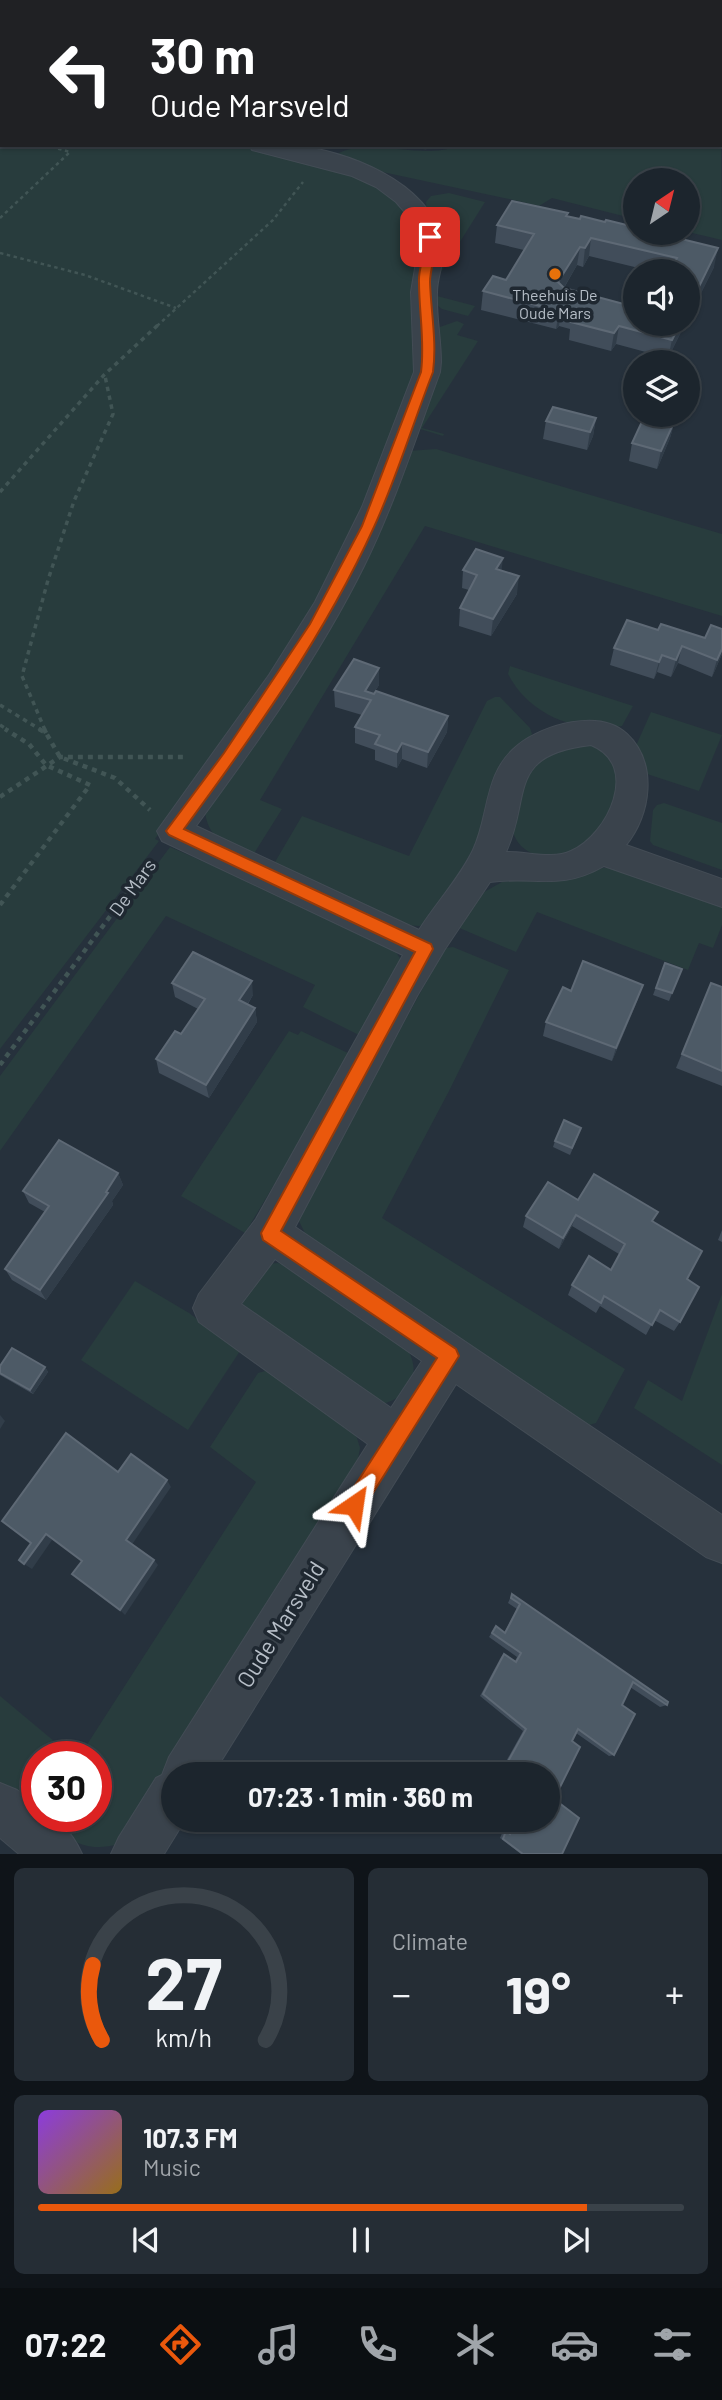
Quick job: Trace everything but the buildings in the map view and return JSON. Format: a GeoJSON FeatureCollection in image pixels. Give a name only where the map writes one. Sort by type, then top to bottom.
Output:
{"type":"FeatureCollection","features":[{"type":"Feature","properties":{"kind":"street"},"geometry":{"type":"LineString","coordinates":[[268,147],[364,172],[388,183],[425,223],[432,246],[424,278],[428,364],[368,526],[315,626],[229,757],[174,831],[425,949]]}},
{"type":"Feature","properties":{"kind":"street"},"geometry":{"type":"LineString","coordinates":[[396,1438],[213,1308],[270,1233],[425,949],[479,870],[493,844],[501,799],[516,768],[541,746],[557,738],[583,731],[603,735],[615,741],[631,767],[633,785],[626,821],[602,851],[581,864],[567,868],[517,866],[479,870]]}},
{"type":"Feature","properties":{"kind":"street"},"geometry":{"type":"LineString","coordinates":[[602,851],[722,893]]}},
{"type":"Feature","properties":{"kind":"street"},"geometry":{"type":"LineString","coordinates":[[270,1233],[722,1541]]}},
{"type":"Feature","properties":{"kind":"street","name":"Oude Marsveld"},"geometry":{"type":"LineString","coordinates":[[194,1762],[450,1356]]}},
{"type":"Feature","properties":{"kind":"street"},"geometry":{"type":"LineString","coordinates":[[0,1807],[57,1854]]}},
{"type":"Feature","properties":{"kind":"street"},"geometry":{"type":"LineString","coordinates":[[136,1854],[161,1814]]}},
{"type":"Feature","properties":{"kind":"path"},"geometry":{"type":"LineString","coordinates":[[0,218],[70,152],[51,147]]}},
{"type":"Feature","properties":{"kind":"path"},"geometry":{"type":"LineString","coordinates":[[409,147],[435,147]]}},
{"type":"Feature","properties":{"kind":"path"},"geometry":{"type":"LineString","coordinates":[[0,492],[104,375],[272,220],[297,188],[324,162]]}},
{"type":"Feature","properties":{"kind":"path"},"geometry":{"type":"LineString","coordinates":[[0,253],[85,275],[176,307]]}},
{"type":"Feature","properties":{"kind":"path"},"geometry":{"type":"LineString","coordinates":[[104,375],[113,414],[74,501],[48,580],[22,677],[46,733],[60,757],[114,778],[174,831]]}},
{"type":"Feature","properties":{"kind":"path"},"geometry":{"type":"LineString","coordinates":[[0,705],[46,733]]}},
{"type":"Feature","properties":{"kind":"path"},"geometry":{"type":"LineString","coordinates":[[0,725],[29,744],[46,765],[90,785],[0,905]]}},
{"type":"Feature","properties":{"kind":"path"},"geometry":{"type":"LineString","coordinates":[[0,796],[60,757],[229,757]]}},
{"type":"Feature","properties":{"kind":"path","name":"De Mars"},"geometry":{"type":"LineString","coordinates":[[0,1065],[174,831]]}},
{"type":"Feature","properties":{"kind":"green space"},"geometry":{"type":"Polygon","coordinates":[[[0,147],[252,147],[341,169],[386,191],[421,230],[419,372],[348,545],[315,608],[155,839],[159,841],[0,1049],[0,147]]]}},
{"type":"Feature","properties":{"kind":"green space"},"geometry":{"type":"Polygon","coordinates":[[[455,147],[721,147],[722,240],[700,235],[700,168],[623,168],[623,216],[552,198],[539,206],[342,162],[337,155],[344,151],[367,148],[434,151],[455,147]]]}},
{"type":"Feature","properties":{"kind":"green space"},"geometry":{"type":"Polygon","coordinates":[[[449,193],[485,202],[436,280],[437,296],[475,306],[468,316],[442,309],[436,304],[426,202],[431,196],[449,193]]]}},
{"type":"Feature","properties":{"kind":"green space"},"geometry":{"type":"Polygon","coordinates":[[[457,321],[464,324],[457,335],[478,341],[422,428],[444,434],[443,436],[417,428],[437,328],[457,321]]]}},
{"type":"Feature","properties":{"kind":"green space"},"geometry":{"type":"Polygon","coordinates":[[[436,449],[722,534],[722,616],[425,526],[260,800],[282,809],[253,855],[229,845],[211,831],[205,813],[408,451],[436,449]]]}},
{"type":"Feature","properties":{"kind":"green space"},"geometry":{"type":"Polygon","coordinates":[[[510,666],[633,706],[622,726],[605,728],[572,724],[541,711],[528,701],[508,674],[510,666]]]}},
{"type":"Feature","properties":{"kind":"green space"},"geometry":{"type":"Polygon","coordinates":[[[500,697],[530,728],[532,734],[481,836],[431,919],[420,926],[405,925],[275,869],[275,862],[302,816],[409,856],[487,701],[500,697]]]}},
{"type":"Feature","properties":{"kind":"green space"},"geometry":{"type":"Polygon","coordinates":[[[651,712],[722,735],[699,791],[644,773],[635,748],[651,712]]]}},
{"type":"Feature","properties":{"kind":"green space"},"geometry":{"type":"Polygon","coordinates":[[[599,743],[618,769],[614,816],[574,855],[541,856],[524,848],[512,827],[512,814],[521,787],[535,765],[562,747],[599,743]]]}},
{"type":"Feature","properties":{"kind":"green space"},"geometry":{"type":"Polygon","coordinates":[[[664,803],[722,823],[722,870],[653,845],[650,841],[653,810],[664,803]]]}},
{"type":"Feature","properties":{"kind":"green space"},"geometry":{"type":"Polygon","coordinates":[[[170,847],[383,940],[394,949],[401,960],[359,1035],[303,1007],[315,985],[166,916],[0,1151],[0,1076],[170,847]]]}},
{"type":"Feature","properties":{"kind":"green space"},"geometry":{"type":"Polygon","coordinates":[[[618,868],[722,901],[722,925],[713,948],[699,943],[688,970],[537,912],[516,952],[457,927],[477,896],[502,882],[618,868]]]}},
{"type":"Feature","properties":{"kind":"green space"},"geometry":{"type":"Polygon","coordinates":[[[453,947],[509,970],[382,1218],[625,1369],[596,1423],[589,1425],[308,1239],[297,1217],[445,948],[453,947]]]}},
{"type":"Feature","properties":{"kind":"green space"},"geometry":{"type":"Polygon","coordinates":[[[289,1031],[298,1035],[301,1031],[348,1053],[350,1059],[245,1233],[181,1196],[289,1031]]]}},
{"type":"Feature","properties":{"kind":"green space"},"geometry":{"type":"Polygon","coordinates":[[[278,1263],[289,1267],[406,1347],[411,1357],[413,1375],[411,1383],[400,1396],[382,1404],[243,1306],[241,1291],[266,1264],[278,1263]]]}},
{"type":"Feature","properties":{"kind":"green space"},"geometry":{"type":"Polygon","coordinates":[[[135,1281],[189,1313],[240,1351],[188,1430],[81,1360],[135,1281]]]}},
{"type":"Feature","properties":{"kind":"green space"},"geometry":{"type":"Polygon","coordinates":[[[722,1294],[722,1465],[634,1408],[648,1380],[682,1401],[722,1294]]]}},
{"type":"Feature","properties":{"kind":"green space"},"geometry":{"type":"Polygon","coordinates":[[[269,1370],[354,1428],[360,1448],[355,1476],[172,1762],[161,1762],[161,1779],[119,1844],[96,1847],[76,1842],[60,1832],[112,1832],[112,1741],[89,1741],[256,1482],[210,1447],[258,1373],[269,1370]]]}},
{"type":"Feature","properties":{"kind":"green space"},"geometry":{"type":"Polygon","coordinates":[[[0,1696],[54,1741],[21,1741],[21,1800],[0,1782],[0,1696]]]}},
{"type":"Feature","properties":{"kind":"place","name":"Theehuis De Oude Mars"},"geometry":{"type":"Point","coordinates":[555,274]}},
{"type":"Feature","properties":{"kind":"route"},"geometry":{"type":"LineString","coordinates":[[354,1505],[450,1356],[270,1233],[425,949],[174,831],[229,757],[315,626],[368,526],[427,372],[429,355],[424,278],[432,246],[430,237]]}}]}
